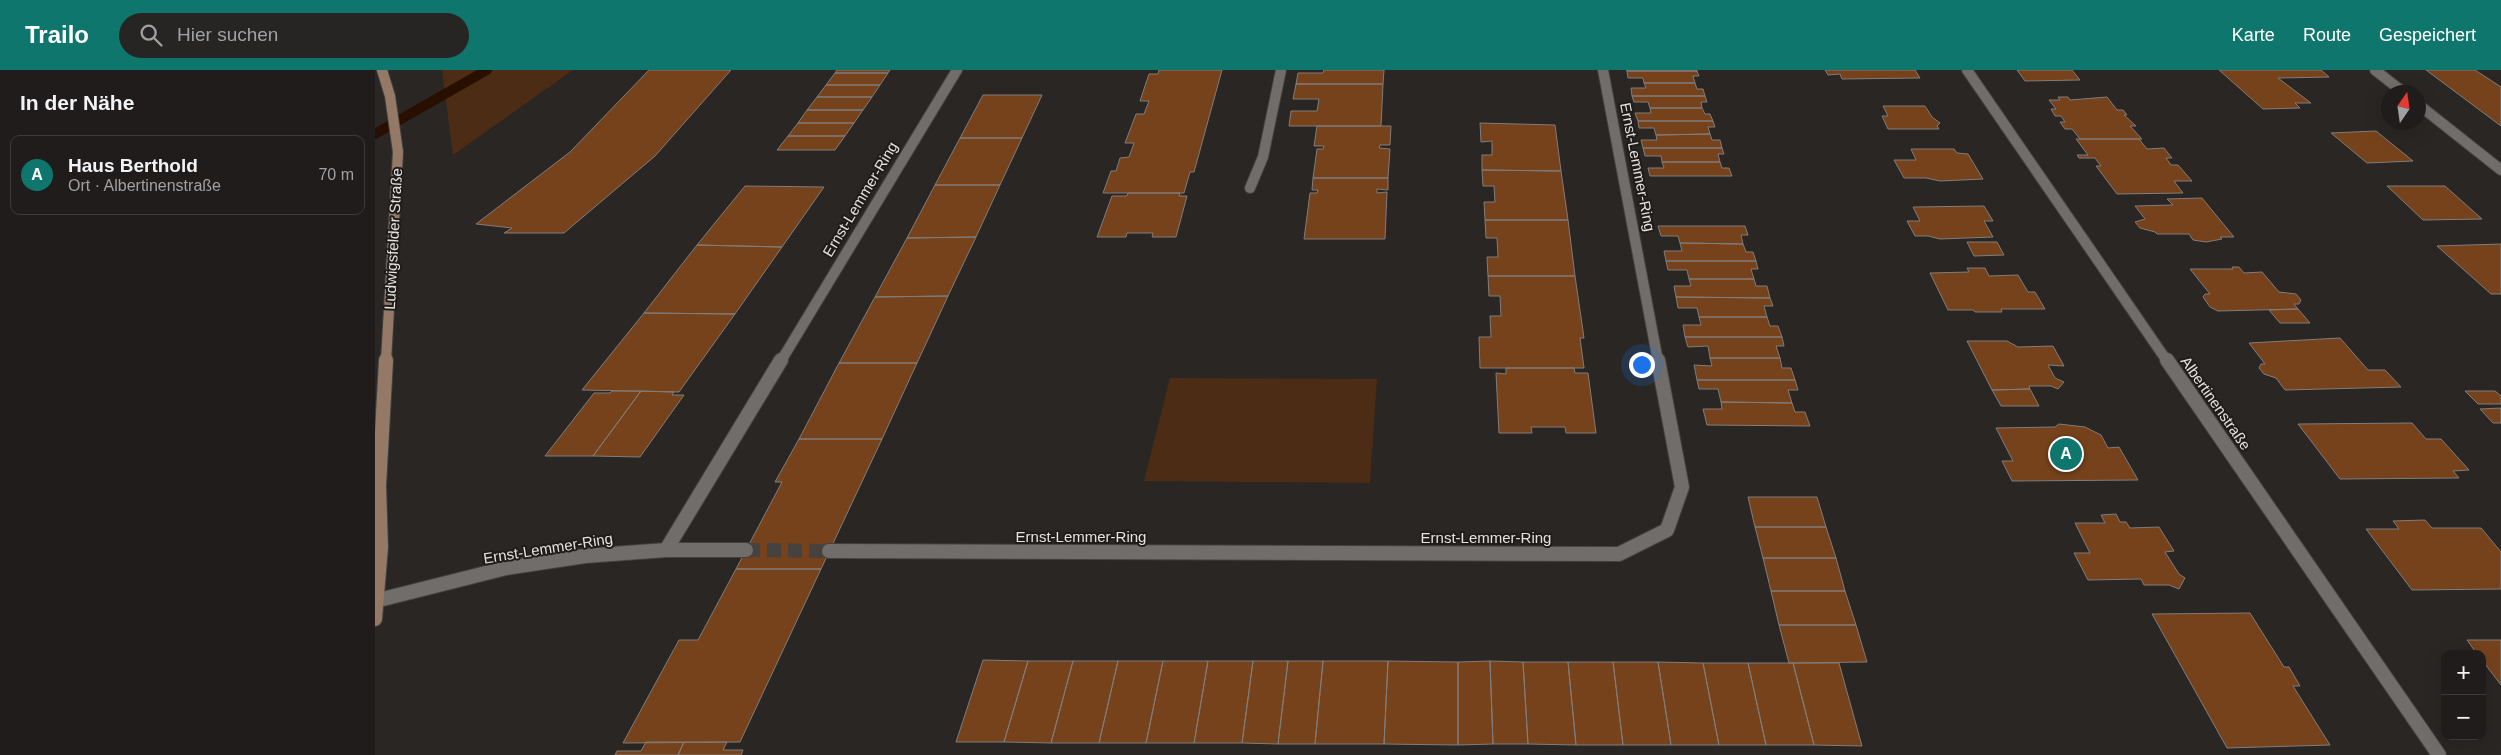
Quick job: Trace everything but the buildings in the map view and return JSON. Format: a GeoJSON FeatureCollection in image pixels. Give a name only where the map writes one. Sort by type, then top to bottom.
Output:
{"type":"FeatureCollection","features":[{"type":"Feature","properties":{"kind":"street","name":"Ludwigsfelder Straße"},"geometry":{"type":"LineString","coordinates":[[375,620],[381,547],[379,486],[397,152],[389,98],[382,70]]}},
{"type":"Feature","properties":{"kind":"street","name":"Ernst-Lemmer-Ring"},"geometry":{"type":"LineString","coordinates":[[667,550],[957,70]]}},
{"type":"Feature","properties":{"kind":"street"},"geometry":{"type":"LineString","coordinates":[[1250,188],[1263,156],[1281,70]]}},
{"type":"Feature","properties":{"kind":"street","name":"Ernst-Lemmer-Ring"},"geometry":{"type":"LineString","coordinates":[[829,551],[1619,554],[1667,530],[1682,487],[1603,70]]}},
{"type":"Feature","properties":{"kind":"street","name":"Albertinenstraße"},"geometry":{"type":"LineString","coordinates":[[1967,70],[2439,755]]}},
{"type":"Feature","properties":{"kind":"street"},"geometry":{"type":"LineString","coordinates":[[2375,70],[2394,85]]}},
{"type":"Feature","properties":{"kind":"street"},"geometry":{"type":"LineString","coordinates":[[2426,111],[2501,170]]}},
{"type":"Feature","properties":{"kind":"street","name":"Ernst-Lemmer-Ring"},"geometry":{"type":"LineString","coordinates":[[376,601],[505,568],[585,556],[667,550],[746,550]]}},
{"type":"Feature","properties":{"kind":"shaded area"},"geometry":{"type":"Polygon","coordinates":[[[442,70],[573,70],[453,155],[442,70]]]}},
{"type":"Feature","properties":{"kind":"shaded area"},"geometry":{"type":"Polygon","coordinates":[[[1170,378],[1377,379],[1370,483],[1144,481],[1170,378]]]}},
{"type":"Feature","properties":{"kind":"waterway"},"geometry":{"type":"LineString","coordinates":[[375,134],[487,70]]}},
{"type":"Feature","properties":{"kind":"tunnel"},"geometry":{"type":"LineString","coordinates":[[746,550],[829,551]]}},
{"type":"Feature","properties":{"kind":"place","name":"Haus Berthold"},"geometry":{"type":"Point","coordinates":[2066,454]}}]}
